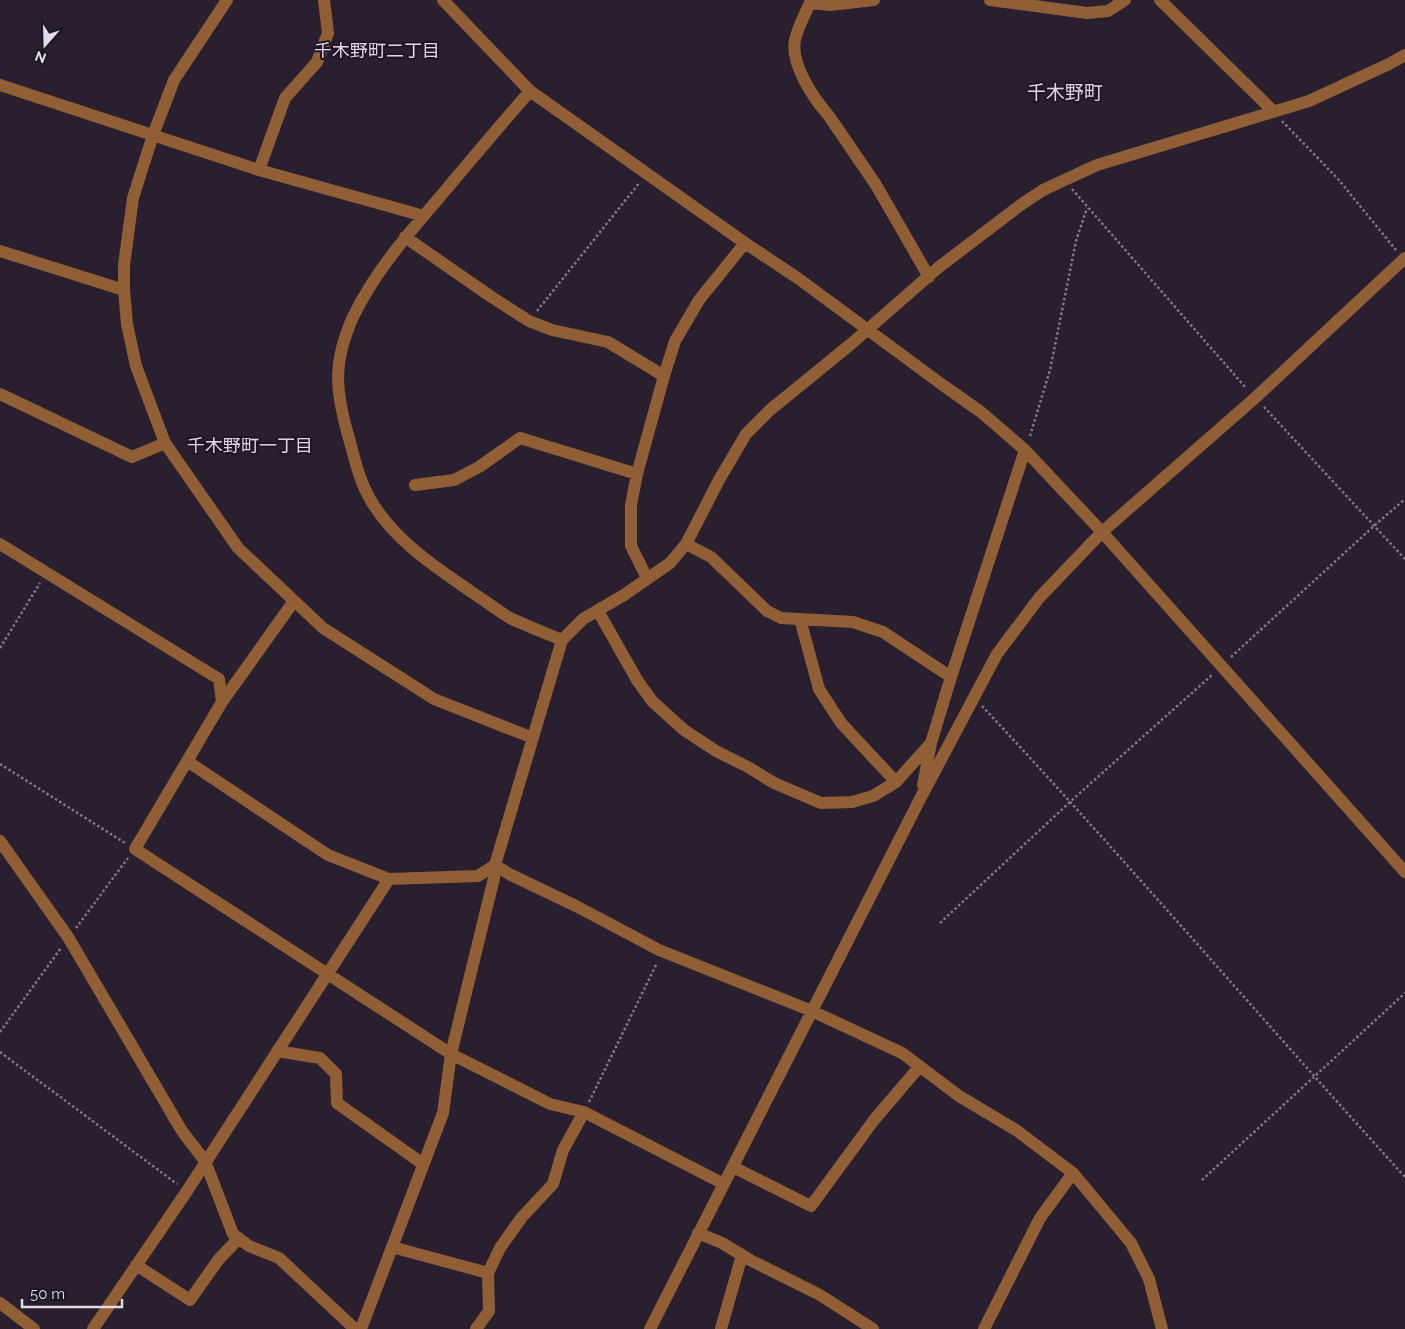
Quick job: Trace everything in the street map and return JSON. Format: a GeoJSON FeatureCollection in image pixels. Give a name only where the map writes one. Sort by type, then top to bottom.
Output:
{"type":"FeatureCollection","features":[{"type":"Feature","properties":{"kind":"street"},"geometry":{"type":"LineString","coordinates":[[259,170],[285,98],[317,62],[328,33],[324,0]]}},
{"type":"Feature","properties":{"kind":"street"},"geometry":{"type":"LineString","coordinates":[[443,0],[530,91],[799,279],[981,412],[1026,450],[1102,532],[1405,872]]}},
{"type":"Feature","properties":{"kind":"street"},"geometry":{"type":"LineString","coordinates":[[874,0],[830,5],[811,2],[795,40],[794,53],[801,75],[820,107],[829,116],[876,185],[929,277]]}},
{"type":"Feature","properties":{"kind":"street"},"geometry":{"type":"LineString","coordinates":[[990,0],[1087,13],[1108,12],[1125,0]]}},
{"type":"Feature","properties":{"kind":"street"},"geometry":{"type":"LineString","coordinates":[[1160,0],[1273,111]]}},
{"type":"Feature","properties":{"kind":"street"},"geometry":{"type":"LineString","coordinates":[[224,1],[174,80],[153,135],[133,198],[124,265],[127,324],[136,366],[164,442],[238,548],[323,628],[434,699],[533,738]]}},
{"type":"Feature","properties":{"kind":"street"},"geometry":{"type":"LineString","coordinates":[[361,1329],[443,1113],[452,1054],[494,878],[495,865],[562,640],[583,619],[598,611],[670,562],[686,544],[719,480],[746,434],[770,410],[868,330],[939,267],[1022,204],[1043,190],[1098,165],[1309,100],[1405,55]]}},
{"type":"Feature","properties":{"kind":"street"},"geometry":{"type":"LineString","coordinates":[[0,85],[259,170],[424,216]]}},
{"type":"Feature","properties":{"kind":"street"},"geometry":{"type":"LineString","coordinates":[[530,91],[405,237],[369,289],[353,318],[339,360],[337,380],[340,406],[356,464],[369,498],[384,520],[412,548],[509,617],[562,640]]}},
{"type":"Feature","properties":{"kind":"street"},"geometry":{"type":"LineString","coordinates":[[405,237],[529,320],[552,330],[608,342],[664,376]]}},
{"type":"Feature","properties":{"kind":"street"},"geometry":{"type":"LineString","coordinates":[[647,578],[631,546],[631,506],[637,474],[664,376],[675,340],[699,300],[746,243]]}},
{"type":"Feature","properties":{"kind":"street"},"geometry":{"type":"LineString","coordinates":[[0,252],[124,290]]}},
{"type":"Feature","properties":{"kind":"street"},"geometry":{"type":"LineString","coordinates":[[650,1329],[920,798],[998,654],[1039,598],[1102,532],[1255,398],[1404,259]]}},
{"type":"Feature","properties":{"kind":"street"},"geometry":{"type":"LineString","coordinates":[[0,394],[132,457],[164,442]]}},
{"type":"Feature","properties":{"kind":"street"},"geometry":{"type":"LineString","coordinates":[[415,485],[454,480],[478,467],[520,438],[637,474]]}},
{"type":"Feature","properties":{"kind":"street"},"geometry":{"type":"LineString","coordinates":[[920,798],[931,743],[951,677],[1026,450]]}},
{"type":"Feature","properties":{"kind":"street"},"geometry":{"type":"LineString","coordinates":[[0,544],[219,679],[222,702]]}},
{"type":"Feature","properties":{"kind":"street"},"geometry":{"type":"LineString","coordinates":[[686,544],[711,557],[767,611],[780,618],[853,622],[884,632],[951,677]]}},
{"type":"Feature","properties":{"kind":"street"},"geometry":{"type":"LineString","coordinates":[[294,600],[222,702],[135,849],[452,1054],[550,1104],[584,1112],[724,1184]]}},
{"type":"Feature","properties":{"kind":"street"},"geometry":{"type":"LineString","coordinates":[[598,611],[637,680],[652,701],[684,730],[716,751],[774,783],[821,802],[852,802],[873,796],[896,782],[931,743]]}},
{"type":"Feature","properties":{"kind":"street"},"geometry":{"type":"LineString","coordinates":[[800,619],[819,688],[841,723],[896,782]]}},
{"type":"Feature","properties":{"kind":"street"},"geometry":{"type":"LineString","coordinates":[[187,761],[328,855],[388,879],[478,876],[495,865]]}},
{"type":"Feature","properties":{"kind":"street"},"geometry":{"type":"LineString","coordinates":[[0,841],[68,938],[182,1131],[205,1162],[233,1234],[249,1246],[279,1258],[354,1329]]}},
{"type":"Feature","properties":{"kind":"street"},"geometry":{"type":"LineString","coordinates":[[495,865],[509,874],[576,906],[662,951],[812,1011],[902,1053],[959,1096],[1016,1130],[1073,1173],[1131,1243],[1149,1279],[1162,1329]]}},
{"type":"Feature","properties":{"kind":"street"},"geometry":{"type":"LineString","coordinates":[[93,1329],[187,1191],[388,879]]}},
{"type":"Feature","properties":{"kind":"street"},"geometry":{"type":"LineString","coordinates":[[277,1051],[320,1058],[336,1074],[337,1103],[423,1164]]}},
{"type":"Feature","properties":{"kind":"street"},"geometry":{"type":"LineString","coordinates":[[733,1166],[812,1206],[874,1120],[920,1066]]}},
{"type":"Feature","properties":{"kind":"street"},"geometry":{"type":"LineString","coordinates":[[476,1329],[489,1311],[488,1273],[500,1248],[522,1217],[553,1184],[563,1150],[584,1112]]}},
{"type":"Feature","properties":{"kind":"street"},"geometry":{"type":"LineString","coordinates":[[984,1329],[1040,1218],[1073,1173]]}},
{"type":"Feature","properties":{"kind":"street"},"geometry":{"type":"LineString","coordinates":[[698,1233],[722,1243],[820,1295],[872,1329]]}},
{"type":"Feature","properties":{"kind":"street"},"geometry":{"type":"LineString","coordinates":[[136,1265],[190,1300],[218,1259],[239,1238]]}},
{"type":"Feature","properties":{"kind":"street"},"geometry":{"type":"LineString","coordinates":[[392,1247],[488,1273]]}},
{"type":"Feature","properties":{"kind":"street"},"geometry":{"type":"LineString","coordinates":[[721,1329],[742,1255]]}},
{"type":"Feature","properties":{"kind":"street"},"geometry":{"type":"LineString","coordinates":[[0,1303],[34,1329]]}},
{"type":"Feature","properties":{"kind":"path"},"geometry":{"type":"LineString","coordinates":[[1273,111],[1338,179],[1404,259]]}},
{"type":"Feature","properties":{"kind":"path"},"geometry":{"type":"LineString","coordinates":[[529,320],[647,173]]}},
{"type":"Feature","properties":{"kind":"path"},"geometry":{"type":"LineString","coordinates":[[1064,180],[1255,398],[1375,525],[1405,560]]}},
{"type":"Feature","properties":{"kind":"path"},"geometry":{"type":"LineString","coordinates":[[1026,450],[1050,370],[1076,241],[1087,208]]}},
{"type":"Feature","properties":{"kind":"path"},"geometry":{"type":"LineString","coordinates":[[940,923],[1071,801],[1222,666],[1375,525],[1405,500]]}},
{"type":"Feature","properties":{"kind":"path"},"geometry":{"type":"LineString","coordinates":[[0,648],[46,572]]}},
{"type":"Feature","properties":{"kind":"path"},"geometry":{"type":"LineString","coordinates":[[974,697],[1071,801],[1405,1177]]}},
{"type":"Feature","properties":{"kind":"path"},"geometry":{"type":"LineString","coordinates":[[0,764],[135,849],[0,1032]]}},
{"type":"Feature","properties":{"kind":"path"},"geometry":{"type":"LineString","coordinates":[[584,1112],[662,951]]}},
{"type":"Feature","properties":{"kind":"path"},"geometry":{"type":"LineString","coordinates":[[1202,1180],[1405,993]]}},
{"type":"Feature","properties":{"kind":"path"},"geometry":{"type":"LineString","coordinates":[[0,1052],[187,1191]]}},
{"type":"Feature","properties":{"kind":"district","name":"千木野町二丁目"},"geometry":{"type":"Point","coordinates":[377,50]}},
{"type":"Feature","properties":{"kind":"district","name":"千木野町"},"geometry":{"type":"Point","coordinates":[1065,92]}},
{"type":"Feature","properties":{"kind":"district","name":"千木野町一丁目"},"geometry":{"type":"Point","coordinates":[250,445]}}]}
